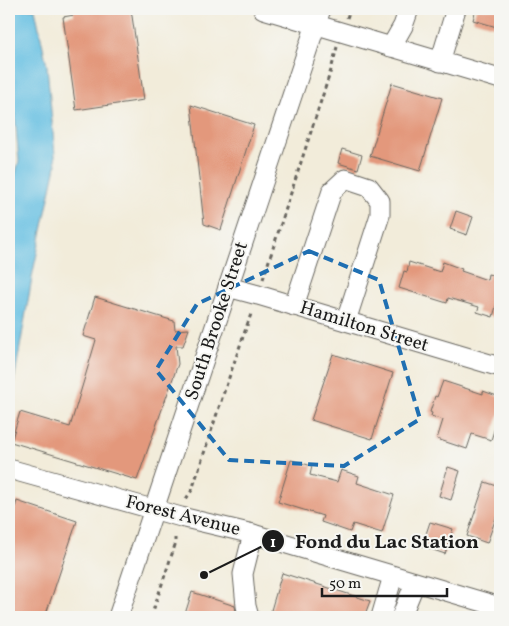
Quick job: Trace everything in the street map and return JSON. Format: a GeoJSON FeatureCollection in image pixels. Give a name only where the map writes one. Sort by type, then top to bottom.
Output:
{"type":"FeatureCollection","features":[{"type":"Feature","properties":{"kind":"street"},"geometry":{"type":"LineString","coordinates":[[263,9],[318,17],[341,32],[500,80]]}},
{"type":"Feature","properties":{"kind":"street"},"geometry":{"type":"LineString","coordinates":[[391,47],[403,26],[409,9]]}},
{"type":"Feature","properties":{"kind":"street"},"geometry":{"type":"LineString","coordinates":[[440,62],[456,9]]}},
{"type":"Feature","properties":{"kind":"street","name":"South Brooke Street"},"geometry":{"type":"LineString","coordinates":[[118,617],[318,17]]}},
{"type":"Feature","properties":{"kind":"street"},"geometry":{"type":"LineString","coordinates":[[294,306],[332,191],[346,179],[369,187],[380,201],[380,215],[346,321]]}},
{"type":"Feature","properties":{"kind":"street","name":"Hamilton Street"},"geometry":{"type":"LineString","coordinates":[[228,287],[500,367]]}},
{"type":"Feature","properties":{"kind":"street","name":"Forest Avenue"},"geometry":{"type":"LineString","coordinates":[[17,472],[155,510],[253,534],[500,607]]}},
{"type":"Feature","properties":{"kind":"street"},"geometry":{"type":"LineString","coordinates":[[249,617],[243,574],[253,534]]}},
{"type":"Feature","properties":{"kind":"street"},"geometry":{"type":"LineString","coordinates":[[381,617],[393,576]]}},
{"type":"Feature","properties":{"kind":"street"},"geometry":{"type":"LineString","coordinates":[[401,617],[415,583]]}},
{"type":"Feature","properties":{"kind":"path"},"geometry":{"type":"LineString","coordinates":[[186,499],[192,490],[258,295],[331,70],[341,32],[350,9]]}},
{"type":"Feature","properties":{"kind":"path"},"geometry":{"type":"LineString","coordinates":[[151,617],[175,545],[175,538]]}},
{"type":"Feature","properties":{"kind":"highlighted area"},"geometry":{"type":"Polygon","coordinates":[[[309,251],[379,280],[420,419],[344,466],[229,460],[156,370],[197,304],[309,251]]]}},
{"type":"Feature","properties":{"kind":"water"},"geometry":{"type":"Polygon","coordinates":[[[9,9],[35,9],[47,66],[56,166],[33,272],[9,410],[9,196],[19,161],[9,70],[9,9]]]}},
{"type":"Feature","properties":{"kind":"building"},"geometry":{"type":"Polygon","coordinates":[[[73,9],[131,9],[144,100],[76,110],[63,17],[74,15],[73,9]]]}},
{"type":"Feature","properties":{"kind":"building"},"geometry":{"type":"Polygon","coordinates":[[[476,9],[500,9],[500,28],[473,20],[476,9]]]}},
{"type":"Feature","properties":{"kind":"building"},"geometry":{"type":"Polygon","coordinates":[[[392,83],[442,98],[420,171],[370,156],[392,83]]]}},
{"type":"Feature","properties":{"kind":"building"},"geometry":{"type":"Polygon","coordinates":[[[191,105],[254,125],[221,230],[204,224],[191,105]]]}},
{"type":"Feature","properties":{"kind":"building"},"geometry":{"type":"Polygon","coordinates":[[[342,149],[362,155],[358,169],[338,163],[342,149]]]}},
{"type":"Feature","properties":{"kind":"building"},"geometry":{"type":"Polygon","coordinates":[[[456,211],[473,217],[467,235],[450,229],[456,211]]]}},
{"type":"Feature","properties":{"kind":"building"},"geometry":{"type":"Polygon","coordinates":[[[409,262],[440,272],[443,262],[462,269],[461,271],[487,280],[488,274],[500,277],[500,292],[493,317],[477,312],[479,307],[448,298],[447,303],[399,288],[404,271],[407,272],[409,262]]]}},
{"type":"Feature","properties":{"kind":"building"},"geometry":{"type":"Polygon","coordinates":[[[95,297],[174,321],[175,330],[189,329],[183,346],[176,346],[178,364],[137,480],[11,442],[20,412],[70,427],[96,340],[83,336],[95,297]]]}},
{"type":"Feature","properties":{"kind":"building"},"geometry":{"type":"Polygon","coordinates":[[[333,354],[393,373],[372,439],[311,420],[333,354]]]}},
{"type":"Feature","properties":{"kind":"building"},"geometry":{"type":"Polygon","coordinates":[[[443,381],[483,394],[483,391],[500,397],[500,412],[491,440],[472,434],[467,449],[437,439],[443,420],[431,416],[432,413],[430,412],[435,396],[437,397],[443,381]]]}},
{"type":"Feature","properties":{"kind":"building"},"geometry":{"type":"Polygon","coordinates":[[[291,460],[312,466],[310,475],[337,482],[341,470],[359,476],[357,483],[394,495],[382,533],[353,524],[350,532],[321,522],[323,516],[278,502],[291,460]]]}},
{"type":"Feature","properties":{"kind":"building"},"geometry":{"type":"Polygon","coordinates":[[[448,467],[460,471],[451,500],[439,496],[448,467]]]}},
{"type":"Feature","properties":{"kind":"building"},"geometry":{"type":"Polygon","coordinates":[[[485,482],[500,487],[500,516],[497,515],[487,543],[467,536],[485,482]]]}},
{"type":"Feature","properties":{"kind":"building"},"geometry":{"type":"Polygon","coordinates":[[[17,501],[77,521],[45,617],[9,617],[9,528],[17,501]]]}},
{"type":"Feature","properties":{"kind":"building"},"geometry":{"type":"Polygon","coordinates":[[[430,522],[453,529],[445,554],[422,546],[430,522]]]}},
{"type":"Feature","properties":{"kind":"building"},"geometry":{"type":"Polygon","coordinates":[[[282,573],[370,601],[364,617],[269,617],[282,573]]]}},
{"type":"Feature","properties":{"kind":"building"},"geometry":{"type":"Polygon","coordinates":[[[192,592],[235,606],[237,617],[184,617],[192,592]]]}},
{"type":"Feature","properties":{"kind":"place","name":"Fond du Lac Station"},"geometry":{"type":"Point","coordinates":[204,575]}}]}
